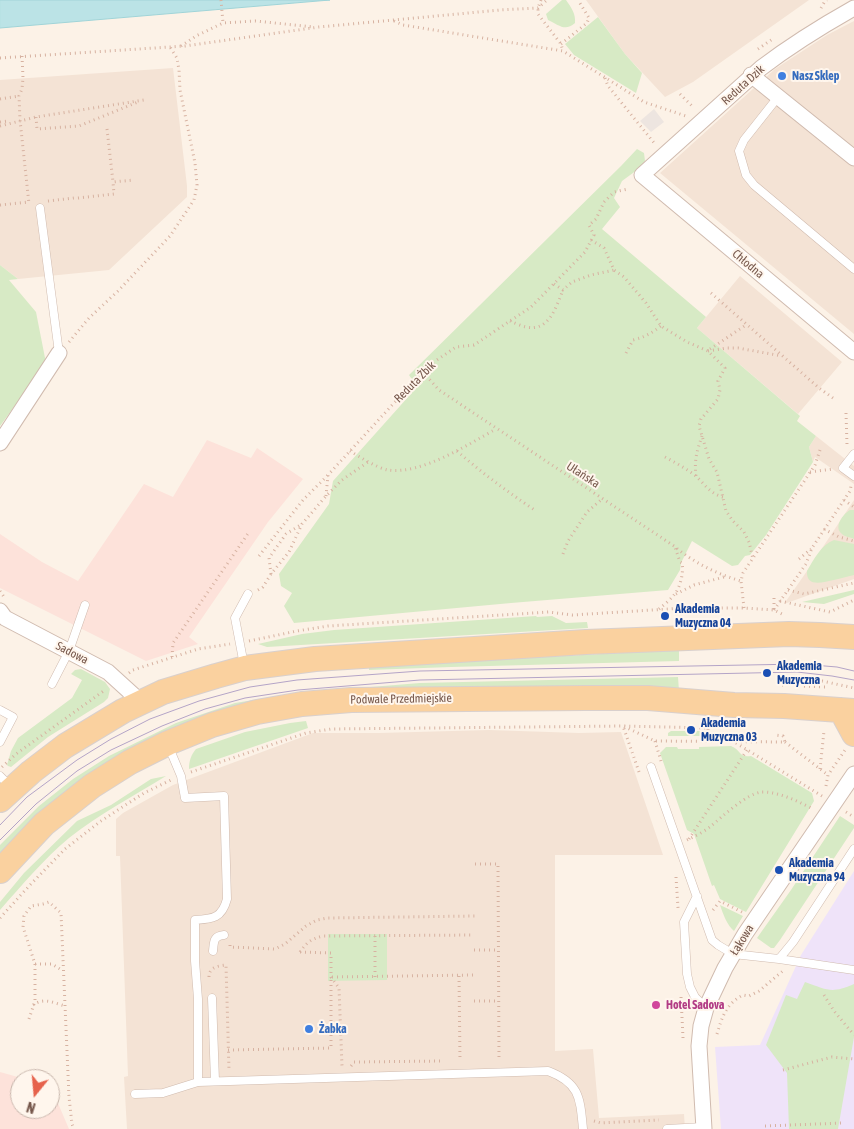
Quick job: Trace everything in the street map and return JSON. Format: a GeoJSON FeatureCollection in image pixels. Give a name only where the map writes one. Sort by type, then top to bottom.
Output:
{"type":"FeatureCollection","features":[{"type":"Feature","properties":{"kind":"main road"},"geometry":{"type":"LineString","coordinates":[[4,788],[31,772],[65,746],[95,727],[140,702],[163,692],[245,668],[315,659],[586,642],[789,634],[854,637]]}},
{"type":"Feature","properties":{"kind":"main road","name":"Podwale Przedmiejskie"},"geometry":{"type":"LineString","coordinates":[[0,871],[44,824],[92,786],[130,762],[168,743],[212,725],[257,712],[302,704],[351,700],[648,698],[848,711]]}},
{"type":"Feature","properties":{"kind":"main road"},"geometry":{"type":"LineString","coordinates":[[848,711],[850,741]]}},
{"type":"Feature","properties":{"kind":"street","name":"Reduta Dzik"},"geometry":{"type":"LineString","coordinates":[[642,175],[773,58],[854,8]]}},
{"type":"Feature","properties":{"kind":"street"},"geometry":{"type":"LineString","coordinates":[[751,76],[854,158]]}},
{"type":"Feature","properties":{"kind":"street","name":"Chłodna"},"geometry":{"type":"LineString","coordinates":[[642,175],[854,352]]}},
{"type":"Feature","properties":{"kind":"street"},"geometry":{"type":"LineString","coordinates":[[0,443],[59,353]]}},
{"type":"Feature","properties":{"kind":"street","name":"Sadowa"},"geometry":{"type":"LineString","coordinates":[[2,615],[108,672],[140,702]]}},
{"type":"Feature","properties":{"kind":"street","name":"Łąkowa"},"geometry":{"type":"LineString","coordinates":[[704,1128],[699,1046],[701,1026],[706,1008],[725,968],[745,934],[854,774]]}},
{"type":"Feature","properties":{"kind":"lane"},"geometry":{"type":"LineString","coordinates":[[778,97],[744,140],[739,151],[746,176],[754,185],[854,269]]}},
{"type":"Feature","properties":{"kind":"lane"},"geometry":{"type":"LineString","coordinates":[[39,205],[59,353]]}},
{"type":"Feature","properties":{"kind":"lane"},"geometry":{"type":"LineString","coordinates":[[854,454],[846,465],[854,476]]}},
{"type":"Feature","properties":{"kind":"lane"},"geometry":{"type":"LineString","coordinates":[[245,668],[234,618],[248,594]]}},
{"type":"Feature","properties":{"kind":"lane"},"geometry":{"type":"LineString","coordinates":[[52,684],[69,651],[85,605]]}},
{"type":"Feature","properties":{"kind":"lane"},"geometry":{"type":"LineString","coordinates":[[0,710],[14,717],[0,742]]}},
{"type":"Feature","properties":{"kind":"lane"},"geometry":{"type":"LineString","coordinates":[[168,743],[181,776],[185,798],[224,796],[228,899],[224,909],[218,916],[210,920],[195,920],[195,961],[198,999],[198,1082]]}},
{"type":"Feature","properties":{"kind":"lane"},"geometry":{"type":"LineString","coordinates":[[651,767],[712,940],[718,946],[733,954],[854,970]]}},
{"type":"Feature","properties":{"kind":"lane"},"geometry":{"type":"LineString","coordinates":[[779,959],[793,942],[854,848]]}},
{"type":"Feature","properties":{"kind":"lane"},"geometry":{"type":"LineString","coordinates":[[697,896],[684,922],[687,974],[694,996],[706,1008]]}},
{"type":"Feature","properties":{"kind":"lane"},"geometry":{"type":"LineString","coordinates":[[213,951],[215,939],[218,936],[227,937]]}},
{"type":"Feature","properties":{"kind":"lane"},"geometry":{"type":"LineString","coordinates":[[212,998],[215,1081]]}},
{"type":"Feature","properties":{"kind":"lane"},"geometry":{"type":"LineString","coordinates":[[135,1094],[162,1093],[198,1082],[215,1081],[548,1071],[564,1078],[576,1092],[580,1101],[583,1129]]}},
{"type":"Feature","properties":{"kind":"lane"},"geometry":{"type":"LineString","coordinates":[[667,1129],[704,1128]]}},
{"type":"Feature","properties":{"kind":"path"},"geometry":{"type":"LineString","coordinates":[[221,0],[223,23]]}},
{"type":"Feature","properties":{"kind":"path"},"geometry":{"type":"LineString","coordinates":[[541,0],[538,14],[561,44],[563,51]]}},
{"type":"Feature","properties":{"kind":"path"},"geometry":{"type":"LineString","coordinates":[[0,58],[170,48],[319,27],[538,8],[547,0]]}},
{"type":"Feature","properties":{"kind":"path"},"geometry":{"type":"LineString","coordinates":[[561,44],[586,23],[588,18],[578,0]]}},
{"type":"Feature","properties":{"kind":"path"},"geometry":{"type":"LineString","coordinates":[[393,20],[403,25],[563,51],[644,102],[686,116]]}},
{"type":"Feature","properties":{"kind":"path"},"geometry":{"type":"LineString","coordinates":[[180,46],[223,23],[255,21],[319,27]]}},
{"type":"Feature","properties":{"kind":"path"},"geometry":{"type":"LineString","coordinates":[[59,353],[89,318],[170,236],[194,200],[197,185],[195,163],[180,90],[177,58],[170,48]]}},
{"type":"Feature","properties":{"kind":"path"},"geometry":{"type":"LineString","coordinates":[[22,56],[22,88],[19,96],[20,120],[30,212]]}},
{"type":"Feature","properties":{"kind":"path"},"geometry":{"type":"LineString","coordinates":[[604,76],[608,86],[655,144]]}},
{"type":"Feature","properties":{"kind":"path"},"geometry":{"type":"LineString","coordinates":[[680,94],[694,109]]}},
{"type":"Feature","properties":{"kind":"path"},"geometry":{"type":"LineString","coordinates":[[0,99],[19,96]]}},
{"type":"Feature","properties":{"kind":"path"},"geometry":{"type":"LineString","coordinates":[[0,124],[36,117],[144,100],[79,126],[37,129],[36,117]]}},
{"type":"Feature","properties":{"kind":"path"},"geometry":{"type":"LineString","coordinates":[[47,201],[114,194],[107,129]]}},
{"type":"Feature","properties":{"kind":"path"},"geometry":{"type":"LineString","coordinates":[[113,182],[134,180]]}},
{"type":"Feature","properties":{"kind":"path","name":"Reduta Żbik"},"geometry":{"type":"LineString","coordinates":[[258,556],[302,500],[328,475],[428,366],[456,347],[474,345],[531,307],[586,252],[594,235],[589,225],[596,220],[604,202],[614,192],[628,188]]}},
{"type":"Feature","properties":{"kind":"path"},"geometry":{"type":"LineString","coordinates":[[0,205],[28,202],[39,205]]}},
{"type":"Feature","properties":{"kind":"path"},"geometry":{"type":"LineString","coordinates":[[592,240],[604,248],[614,270],[624,277],[646,303],[661,326],[687,342],[708,351],[725,368],[718,381],[720,390],[718,399],[701,419],[699,426],[709,459],[717,472],[726,511],[733,522],[744,532],[753,558]]}},
{"type":"Feature","properties":{"kind":"path"},"geometry":{"type":"LineString","coordinates":[[510,321],[528,328],[542,325],[552,316],[563,290],[572,282],[591,275],[614,270]]}},
{"type":"Feature","properties":{"kind":"path"},"geometry":{"type":"LineString","coordinates":[[554,284],[563,290]]}},
{"type":"Feature","properties":{"kind":"path"},"geometry":{"type":"LineString","coordinates":[[710,293],[833,398]]}},
{"type":"Feature","properties":{"kind":"path"},"geometry":{"type":"LineString","coordinates":[[708,351],[746,324]]}},
{"type":"Feature","properties":{"kind":"path"},"geometry":{"type":"LineString","coordinates":[[626,353],[633,340],[653,333],[661,326]]}},
{"type":"Feature","properties":{"kind":"path"},"geometry":{"type":"LineString","coordinates":[[708,351],[738,348],[782,356]]}},
{"type":"Feature","properties":{"kind":"path","name":"Ułańska"},"geometry":{"type":"LineString","coordinates":[[423,372],[439,390],[674,546],[686,556],[709,569],[741,581]]}},
{"type":"Feature","properties":{"kind":"path"},"geometry":{"type":"LineString","coordinates":[[810,472],[846,465],[846,413]]}},
{"type":"Feature","properties":{"kind":"path"},"geometry":{"type":"LineString","coordinates":[[350,451],[368,462],[388,470],[408,469],[428,464],[452,454],[496,429]]}},
{"type":"Feature","properties":{"kind":"path"},"geometry":{"type":"LineString","coordinates":[[696,477],[696,454],[702,435]]}},
{"type":"Feature","properties":{"kind":"path"},"geometry":{"type":"LineString","coordinates":[[744,608],[741,581],[743,573],[810,472],[820,450]]}},
{"type":"Feature","properties":{"kind":"path"},"geometry":{"type":"LineString","coordinates":[[457,451],[507,492],[536,510]]}},
{"type":"Feature","properties":{"kind":"path"},"geometry":{"type":"LineString","coordinates":[[665,457],[696,477],[709,490],[722,497]]}},
{"type":"Feature","properties":{"kind":"path"},"geometry":{"type":"LineString","coordinates":[[248,594],[263,587],[289,552],[302,524],[326,496],[342,480],[368,462]]}},
{"type":"Feature","properties":{"kind":"path"},"geometry":{"type":"LineString","coordinates":[[326,496],[328,475]]}},
{"type":"Feature","properties":{"kind":"path"},"geometry":{"type":"LineString","coordinates":[[774,596],[774,610],[806,564],[812,548],[850,491]]}},
{"type":"Feature","properties":{"kind":"path"},"geometry":{"type":"LineString","coordinates":[[563,554],[568,540],[587,512],[602,499]]}},
{"type":"Feature","properties":{"kind":"path"},"geometry":{"type":"LineString","coordinates":[[844,500],[854,506]]}},
{"type":"Feature","properties":{"kind":"path"},"geometry":{"type":"LineString","coordinates":[[271,574],[269,558],[286,534],[302,524]]}},
{"type":"Feature","properties":{"kind":"path"},"geometry":{"type":"LineString","coordinates":[[824,529],[839,537],[854,541]]}},
{"type":"Feature","properties":{"kind":"path"},"geometry":{"type":"LineString","coordinates":[[172,657],[173,643],[249,532]]}},
{"type":"Feature","properties":{"kind":"path"},"geometry":{"type":"LineString","coordinates":[[674,546],[683,566],[682,575],[675,594]]}},
{"type":"Feature","properties":{"kind":"path"},"geometry":{"type":"LineString","coordinates":[[800,559],[812,548]]}},
{"type":"Feature","properties":{"kind":"path"},"geometry":{"type":"LineString","coordinates":[[659,609],[675,594],[694,585],[725,576]]}},
{"type":"Feature","properties":{"kind":"path"},"geometry":{"type":"LineString","coordinates":[[788,590],[804,594],[854,583]]}},
{"type":"Feature","properties":{"kind":"path"},"geometry":{"type":"LineString","coordinates":[[780,601],[830,612],[854,600]]}},
{"type":"Feature","properties":{"kind":"path"},"geometry":{"type":"LineString","coordinates":[[826,686],[781,685],[781,678],[822,680],[854,688]]}},
{"type":"Feature","properties":{"kind":"path"},"geometry":{"type":"LineString","coordinates":[[0,918],[65,849],[101,821],[144,793],[181,776],[306,733],[331,729],[624,726],[708,728],[708,742]]}},
{"type":"Feature","properties":{"kind":"path"},"geometry":{"type":"LineString","coordinates":[[624,726],[654,741],[785,742]]}},
{"type":"Feature","properties":{"kind":"path"},"geometry":{"type":"LineString","coordinates":[[624,726],[641,777]]}},
{"type":"Feature","properties":{"kind":"path"},"geometry":{"type":"LineString","coordinates":[[820,769],[824,731]]}},
{"type":"Feature","properties":{"kind":"path"},"geometry":{"type":"LineString","coordinates":[[775,735],[783,736],[785,742],[828,775],[850,741]]}},
{"type":"Feature","properties":{"kind":"path"},"geometry":{"type":"LineString","coordinates":[[734,742],[824,797]]}},
{"type":"Feature","properties":{"kind":"path"},"geometry":{"type":"LineString","coordinates":[[747,750],[688,840],[709,827],[748,797],[760,792],[789,797],[816,810]]}},
{"type":"Feature","properties":{"kind":"path"},"geometry":{"type":"LineString","coordinates":[[475,864],[498,864],[499,1060]]}},
{"type":"Feature","properties":{"kind":"path"},"geometry":{"type":"LineString","coordinates":[[674,873],[677,878],[678,917]]}},
{"type":"Feature","properties":{"kind":"path"},"geometry":{"type":"LineString","coordinates":[[720,901],[748,915]]}},
{"type":"Feature","properties":{"kind":"path"},"geometry":{"type":"LineString","coordinates":[[30,1019],[34,1005],[35,964],[23,927],[24,916],[31,906],[49,902],[61,913],[69,1097],[74,1129]]}},
{"type":"Feature","properties":{"kind":"path"},"geometry":{"type":"LineString","coordinates":[[227,937],[230,947],[275,948],[285,944],[306,926],[317,920],[328,918],[475,916]]}},
{"type":"Feature","properties":{"kind":"path"},"geometry":{"type":"LineString","coordinates":[[228,1050],[330,1048],[331,953],[300,952],[312,939],[324,936],[474,935]]}},
{"type":"Feature","properties":{"kind":"path"},"geometry":{"type":"LineString","coordinates":[[375,936],[375,976]]}},
{"type":"Feature","properties":{"kind":"path"},"geometry":{"type":"LineString","coordinates":[[474,950],[499,950]]}},
{"type":"Feature","properties":{"kind":"path"},"geometry":{"type":"LineString","coordinates":[[35,964],[52,964],[64,972]]}},
{"type":"Feature","properties":{"kind":"path"},"geometry":{"type":"LineString","coordinates":[[209,974],[212,968],[226,966],[228,1060]]}},
{"type":"Feature","properties":{"kind":"path"},"geometry":{"type":"LineString","coordinates":[[716,1038],[727,1008],[736,998],[743,995],[749,996],[759,991],[786,968]]}},
{"type":"Feature","properties":{"kind":"path"},"geometry":{"type":"LineString","coordinates":[[459,976],[460,1061]]}},
{"type":"Feature","properties":{"kind":"path"},"geometry":{"type":"LineString","coordinates":[[331,977],[474,976]]}},
{"type":"Feature","properties":{"kind":"path"},"geometry":{"type":"LineString","coordinates":[[331,977],[339,988],[342,1066]]}},
{"type":"Feature","properties":{"kind":"path"},"geometry":{"type":"LineString","coordinates":[[824,995],[834,1011],[854,1035]]}},
{"type":"Feature","properties":{"kind":"path"},"geometry":{"type":"LineString","coordinates":[[681,996],[683,1045]]}},
{"type":"Feature","properties":{"kind":"path"},"geometry":{"type":"LineString","coordinates":[[34,1005],[36,1002],[45,1000],[65,1006]]}},
{"type":"Feature","properties":{"kind":"path"},"geometry":{"type":"LineString","coordinates":[[331,1001],[340,1001]]}},
{"type":"Feature","properties":{"kind":"path"},"geometry":{"type":"LineString","coordinates":[[474,1001],[499,1001]]}},
{"type":"Feature","properties":{"kind":"path"},"geometry":{"type":"LineString","coordinates":[[783,1070],[832,1057],[854,1058]]}},
{"type":"Feature","properties":{"kind":"path"},"geometry":{"type":"LineString","coordinates":[[591,1115],[594,1122],[601,1124],[664,1119]]}},
{"type":"Feature","properties":{"kind":"path"},"geometry":{"type":"LineString","coordinates":[[765,1126],[842,1122]]}},
{"type":"Feature","properties":{"kind":"shaded area"},"geometry":{"type":"Polygon","coordinates":[[[586,0],[809,0],[693,82],[665,97],[625,54],[586,0]]]}},
{"type":"Feature","properties":{"kind":"shaded area"},"geometry":{"type":"Polygon","coordinates":[[[854,21],[854,334],[660,173],[775,69],[827,35],[854,21]]]}},
{"type":"Feature","properties":{"kind":"shaded area"},"geometry":{"type":"Polygon","coordinates":[[[173,68],[187,197],[109,270],[18,279],[0,265],[0,80],[173,68]]]}},
{"type":"Feature","properties":{"kind":"shaded area"},"geometry":{"type":"Polygon","coordinates":[[[654,109],[664,122],[651,132],[640,121],[654,109]]]}},
{"type":"Feature","properties":{"kind":"shaded area"},"geometry":{"type":"Polygon","coordinates":[[[740,276],[842,362],[798,414],[697,328],[740,276]]]}},
{"type":"Feature","properties":{"kind":"shaded area"},"geometry":{"type":"Polygon","coordinates":[[[816,436],[854,466],[854,484],[815,457],[813,462],[809,447],[816,436]]]}},
{"type":"Feature","properties":{"kind":"shaded area"},"geometry":{"type":"Polygon","coordinates":[[[207,440],[251,458],[257,448],[303,479],[268,522],[189,637],[198,644],[146,661],[0,588],[0,534],[42,562],[78,581],[144,484],[173,497],[207,440]]]}},
{"type":"Feature","properties":{"kind":"shaded area"},"geometry":{"type":"Polygon","coordinates":[[[854,500],[854,579],[784,604],[807,571],[854,500]]]}},
{"type":"Feature","properties":{"kind":"shaded area"},"geometry":{"type":"Polygon","coordinates":[[[489,730],[579,733],[621,732],[663,855],[555,855],[555,1051],[593,1049],[599,1118],[684,1114],[685,1129],[127,1129],[124,1077],[128,1076],[120,856],[116,856],[116,819],[123,813],[173,785],[313,733],[489,730]]]}},
{"type":"Feature","properties":{"kind":"shaded area"},"geometry":{"type":"Polygon","coordinates":[[[854,871],[854,1129],[721,1129],[715,1047],[760,1045],[801,955],[854,871]]]}},
{"type":"Feature","properties":{"kind":"shaded area"},"geometry":{"type":"Polygon","coordinates":[[[0,1072],[10,1075],[10,1119],[60,1119],[60,1108],[69,1129],[0,1129],[0,1072]]]}},
{"type":"Feature","properties":{"kind":"green space"},"geometry":{"type":"Polygon","coordinates":[[[562,0],[566,0],[575,17],[575,23],[568,27],[562,27],[548,20],[546,14],[562,0]]]}},
{"type":"Feature","properties":{"kind":"green space"},"geometry":{"type":"Polygon","coordinates":[[[598,17],[625,54],[642,73],[636,93],[574,55],[565,44],[598,17]]]}},
{"type":"Feature","properties":{"kind":"green space"},"geometry":{"type":"Polygon","coordinates":[[[637,149],[644,153],[645,161],[637,170],[622,181],[614,198],[620,207],[602,229],[706,317],[697,328],[800,416],[797,421],[816,436],[809,447],[813,462],[766,535],[750,555],[745,556],[738,565],[732,566],[692,541],[681,563],[680,570],[668,590],[294,623],[284,606],[292,593],[281,586],[279,574],[329,504],[333,481],[417,387],[409,375],[637,149]]]}},
{"type":"Feature","properties":{"kind":"green space"},"geometry":{"type":"Polygon","coordinates":[[[0,265],[18,279],[9,280],[36,312],[46,363],[0,426],[0,265]]]}},
{"type":"Feature","properties":{"kind":"green space"},"geometry":{"type":"Polygon","coordinates":[[[850,510],[854,510],[854,539],[843,535],[838,528],[842,518],[850,510]]]}},
{"type":"Feature","properties":{"kind":"green space"},"geometry":{"type":"Polygon","coordinates":[[[834,540],[854,544],[854,575],[825,582],[812,582],[807,576],[807,571],[815,557],[829,542],[834,540]]]}},
{"type":"Feature","properties":{"kind":"green space"},"geometry":{"type":"Polygon","coordinates":[[[854,590],[854,594],[824,604],[802,602],[854,590]]]}},
{"type":"Feature","properties":{"kind":"green space"},"geometry":{"type":"Polygon","coordinates":[[[552,616],[566,623],[587,622],[588,628],[267,647],[258,644],[302,634],[334,630],[552,616]]]}},
{"type":"Feature","properties":{"kind":"green space"},"geometry":{"type":"Polygon","coordinates":[[[679,650],[679,661],[369,670],[369,666],[679,650]]]}},
{"type":"Feature","properties":{"kind":"green space"},"geometry":{"type":"Polygon","coordinates":[[[81,669],[105,682],[110,689],[108,698],[48,737],[11,767],[8,766],[11,751],[18,738],[72,698],[82,680],[71,674],[75,670],[81,669]]]}},
{"type":"Feature","properties":{"kind":"green space"},"geometry":{"type":"Polygon","coordinates":[[[678,677],[679,691],[226,712],[0,858],[0,845],[39,806],[73,779],[109,756],[176,723],[235,703],[296,693],[420,683],[678,677]]]}},
{"type":"Feature","properties":{"kind":"green space"},"geometry":{"type":"Polygon","coordinates":[[[306,721],[308,728],[189,769],[189,763],[196,749],[245,732],[306,721]]]}},
{"type":"Feature","properties":{"kind":"green space"},"geometry":{"type":"Polygon","coordinates":[[[671,731],[701,731],[701,736],[668,736],[668,733],[671,731]]]}},
{"type":"Feature","properties":{"kind":"green space"},"geometry":{"type":"Polygon","coordinates":[[[731,746],[742,755],[751,756],[812,793],[814,801],[746,912],[720,899],[714,885],[712,886],[694,834],[687,830],[660,753],[666,747],[699,749],[699,747],[731,746]]]}},
{"type":"Feature","properties":{"kind":"green space"},"geometry":{"type":"Polygon","coordinates":[[[166,776],[104,813],[69,838],[42,863],[0,910],[0,902],[24,873],[77,821],[111,805],[151,779],[166,776]]]}},
{"type":"Feature","properties":{"kind":"green space"},"geometry":{"type":"Polygon","coordinates":[[[840,816],[854,825],[854,828],[780,940],[774,948],[771,948],[757,938],[840,816]]]}},
{"type":"Feature","properties":{"kind":"green space"},"geometry":{"type":"Polygon","coordinates":[[[720,905],[743,916],[734,931],[727,923],[720,905]]]}},
{"type":"Feature","properties":{"kind":"green space"},"geometry":{"type":"Polygon","coordinates":[[[328,934],[387,934],[387,980],[328,981],[328,934]]]}},
{"type":"Feature","properties":{"kind":"green space"},"geometry":{"type":"Polygon","coordinates":[[[805,982],[829,990],[840,989],[854,984],[854,1037],[838,1129],[789,1129],[787,1073],[766,1045],[786,995],[797,999],[805,982]]]}},
{"type":"Feature","properties":{"kind":"water"},"geometry":{"type":"Polygon","coordinates":[[[0,0],[330,0],[0,28],[0,0]]]}},
{"type":"Feature","properties":{"kind":"tram line"},"geometry":{"type":"LineString","coordinates":[[0,825],[27,797],[77,760],[111,739],[150,719],[199,701],[250,687],[297,680],[420,671],[801,664],[837,667],[854,671]]}},
{"type":"Feature","properties":{"kind":"tram line"},"geometry":{"type":"LineString","coordinates":[[0,840],[36,804],[77,771],[111,750],[162,726],[205,709],[245,698],[298,690],[420,680],[797,672],[854,680]]}},
{"type":"Feature","properties":{"kind":"place","name":"Nasz Sklep"},"geometry":{"type":"Point","coordinates":[782,76]}},
{"type":"Feature","properties":{"kind":"place","name":"Akademia Muzyczna 04"},"geometry":{"type":"Point","coordinates":[665,616]}},
{"type":"Feature","properties":{"kind":"place","name":"Akademia Muzyczna"},"geometry":{"type":"Point","coordinates":[767,673]}},
{"type":"Feature","properties":{"kind":"place","name":"Akademia Muzyczna 03"},"geometry":{"type":"Point","coordinates":[691,730]}},
{"type":"Feature","properties":{"kind":"place","name":"Akademia Muzyczna 94"},"geometry":{"type":"Point","coordinates":[779,870]}},
{"type":"Feature","properties":{"kind":"place","name":"Hotel Sadova"},"geometry":{"type":"Point","coordinates":[656,1005]}},
{"type":"Feature","properties":{"kind":"place","name":"Żabka"},"geometry":{"type":"Point","coordinates":[309,1029]}}]}
